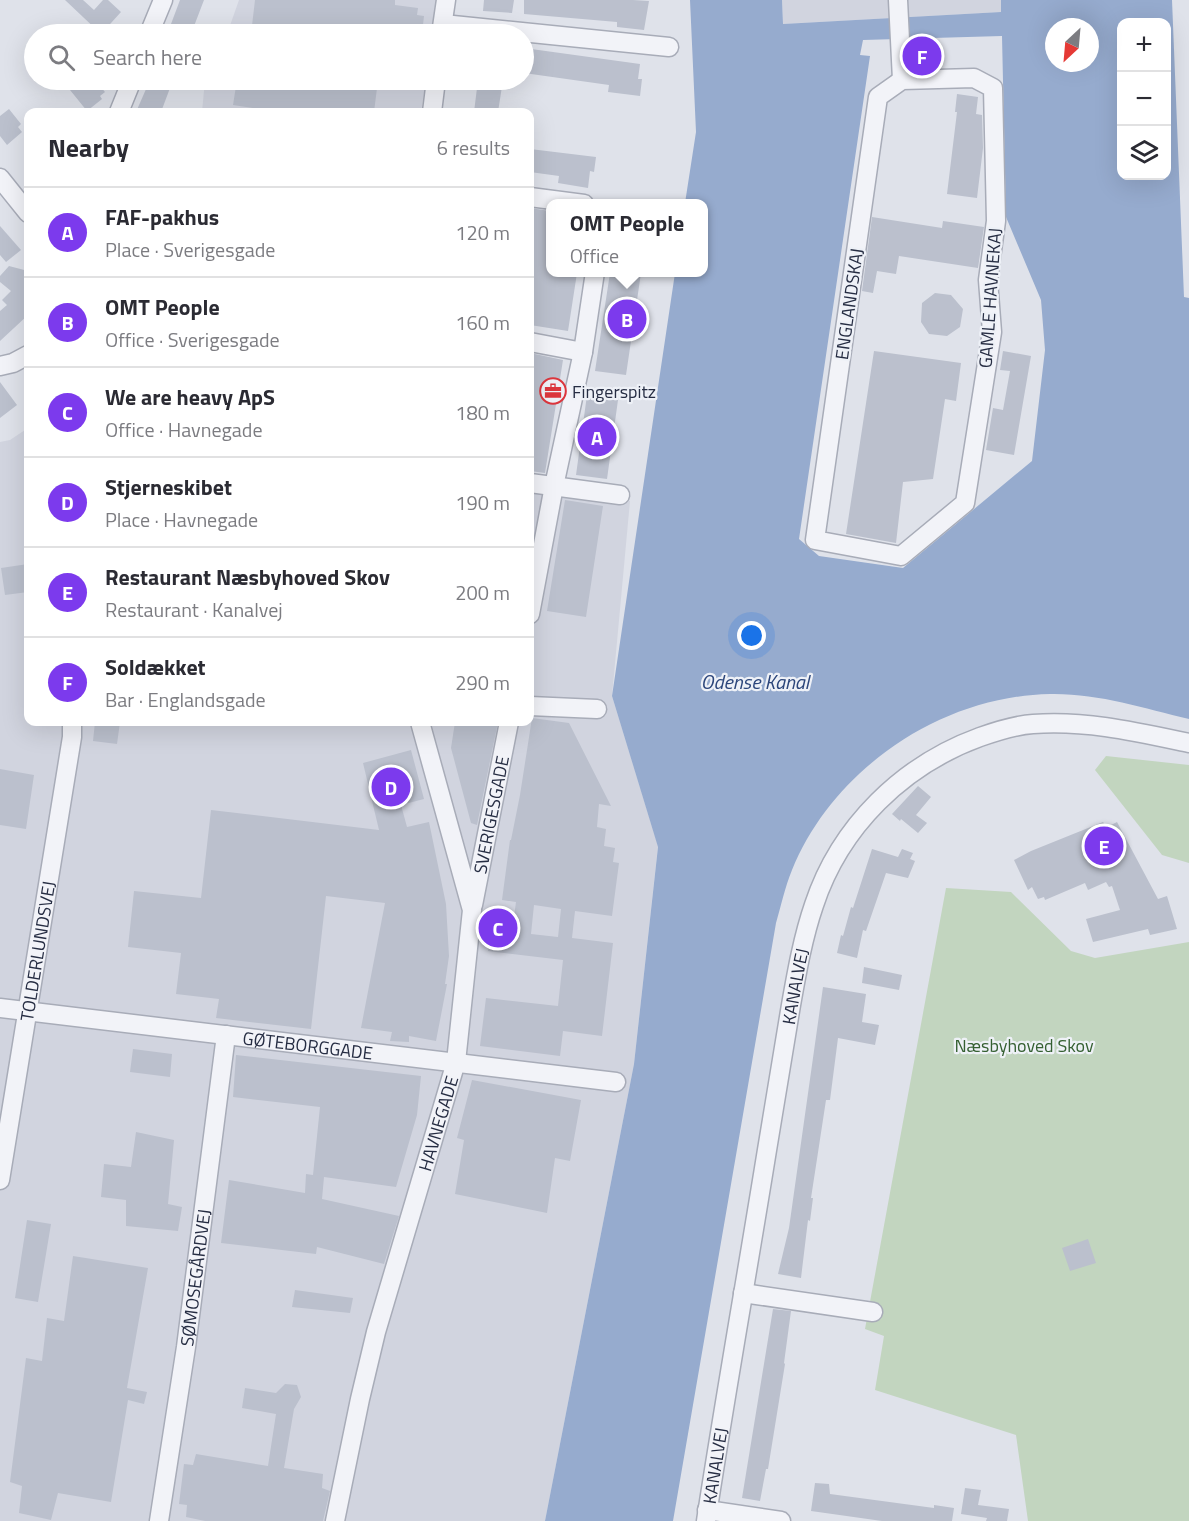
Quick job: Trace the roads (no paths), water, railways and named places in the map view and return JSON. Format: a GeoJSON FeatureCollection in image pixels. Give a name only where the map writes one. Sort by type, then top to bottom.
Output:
{"type":"FeatureCollection","features":[{"type":"Feature","properties":{"kind":"street"},"geometry":{"type":"LineString","coordinates":[[153,24],[163,0]]}},
{"type":"Feature","properties":{"kind":"street"},"geometry":{"type":"LineString","coordinates":[[443,24],[446,0]]}},
{"type":"Feature","properties":{"kind":"street"},"geometry":{"type":"LineString","coordinates":[[899,8],[902,80]]}},
{"type":"Feature","properties":{"kind":"street"},"geometry":{"type":"LineString","coordinates":[[534,36],[669,47]]}},
{"type":"Feature","properties":{"kind":"street","name":"GAMLE HAVNEKAJ"},"geometry":{"type":"LineString","coordinates":[[815,540],[901,556],[965,503],[992,332],[988,280],[996,221],[993,88],[974,78],[902,80]]}},
{"type":"Feature","properties":{"kind":"street","name":"ENGLANDSKAJ"},"geometry":{"type":"LineString","coordinates":[[815,540],[878,97],[902,80]]}},
{"type":"Feature","properties":{"kind":"street"},"geometry":{"type":"LineString","coordinates":[[122,108],[128,90]]}},
{"type":"Feature","properties":{"kind":"street"},"geometry":{"type":"LineString","coordinates":[[432,108],[435,90]]}},
{"type":"Feature","properties":{"kind":"street"},"geometry":{"type":"LineString","coordinates":[[0,178],[24,208]]}},
{"type":"Feature","properties":{"kind":"street"},"geometry":{"type":"LineString","coordinates":[[534,197],[550,199]]}},
{"type":"Feature","properties":{"kind":"street"},"geometry":{"type":"LineString","coordinates":[[534,593],[554,486],[584,352],[594,277]]}},
{"type":"Feature","properties":{"kind":"street"},"geometry":{"type":"LineString","coordinates":[[534,343],[584,352]]}},
{"type":"Feature","properties":{"kind":"street"},"geometry":{"type":"LineString","coordinates":[[0,366],[24,357]]}},
{"type":"Feature","properties":{"kind":"street"},"geometry":{"type":"LineString","coordinates":[[534,484],[620,495]]}},
{"type":"Feature","properties":{"kind":"street"},"geometry":{"type":"LineString","coordinates":[[534,706],[597,709]]}},
{"type":"Feature","properties":{"kind":"street","name":"KANALVEJ"},"geometry":{"type":"LineString","coordinates":[[706,1516],[784,1043],[804,937],[825,876],[841,848],[859,822],[884,794],[911,772],[937,755],[995,731],[1029,724],[1083,724],[1106,726],[1189,743]]}},
{"type":"Feature","properties":{"kind":"street","name":"TOLDERLUNDSVEJ"},"geometry":{"type":"LineString","coordinates":[[0,1180],[72,726]]}},
{"type":"Feature","properties":{"kind":"street","name":"HAVNEGADE"},"geometry":{"type":"LineString","coordinates":[[335,1521],[376,1332],[456,1062],[472,910],[421,726]]}},
{"type":"Feature","properties":{"kind":"street","name":"SVERIGESGADE"},"geometry":{"type":"LineString","coordinates":[[472,910],[507,726]]}},
{"type":"Feature","properties":{"kind":"street","name":"GØTEBORGGADE"},"geometry":{"type":"LineString","coordinates":[[0,1008],[616,1082]]}},
{"type":"Feature","properties":{"kind":"street","name":"SØMOSEGÅRDVEJ"},"geometry":{"type":"LineString","coordinates":[[159,1521],[186,1347],[226,1035]]}},
{"type":"Feature","properties":{"kind":"street"},"geometry":{"type":"LineString","coordinates":[[744,1293],[873,1312]]}},
{"type":"Feature","properties":{"kind":"street"},"geometry":{"type":"LineString","coordinates":[[706,1516],[781,1521]]}},
{"type":"Feature","properties":{"kind":"water","name":"Odense Kanal"},"geometry":{"type":"Polygon","coordinates":[[[690,0],[782,0],[783,24],[1001,12],[1001,0],[1172,0],[1184,297],[1189,298],[1189,719],[1120,702],[1068,694],[1009,698],[969,708],[931,724],[896,745],[863,770],[834,800],[810,834],[792,870],[776,923],[673,1521],[545,1521],[634,1064],[658,847],[612,696],[674,277],[708,277],[708,199],[686,199],[696,132],[690,0]],[[1002,36],[863,40],[860,55],[870,56],[799,539],[819,556],[903,568],[1032,461],[1045,350],[1041,300],[1006,217],[1002,36]]]}},
{"type":"Feature","properties":{"kind":"place","name":"Soldækket"},"geometry":{"type":"Point","coordinates":[922,56]}},
{"type":"Feature","properties":{"kind":"place","name":"OMT People"},"geometry":{"type":"Point","coordinates":[627,319]}},
{"type":"Feature","properties":{"kind":"place","name":"Fingerspitz"},"geometry":{"type":"Point","coordinates":[553,391]}},
{"type":"Feature","properties":{"kind":"place","name":"FAF-pakhus"},"geometry":{"type":"Point","coordinates":[597,437]}},
{"type":"Feature","properties":{"kind":"place","name":"Stjerneskibet"},"geometry":{"type":"Point","coordinates":[391,787]}},
{"type":"Feature","properties":{"kind":"place","name":"Restaurant Næsbyhoved Skov"},"geometry":{"type":"Point","coordinates":[1104,846]}},
{"type":"Feature","properties":{"kind":"place","name":"We are heavy ApS"},"geometry":{"type":"Point","coordinates":[498,928]}},
{"type":"Feature","properties":{"kind":"park label","name":"Næsbyhoved Skov"},"geometry":{"type":"Point","coordinates":[1024,1045]}}]}
